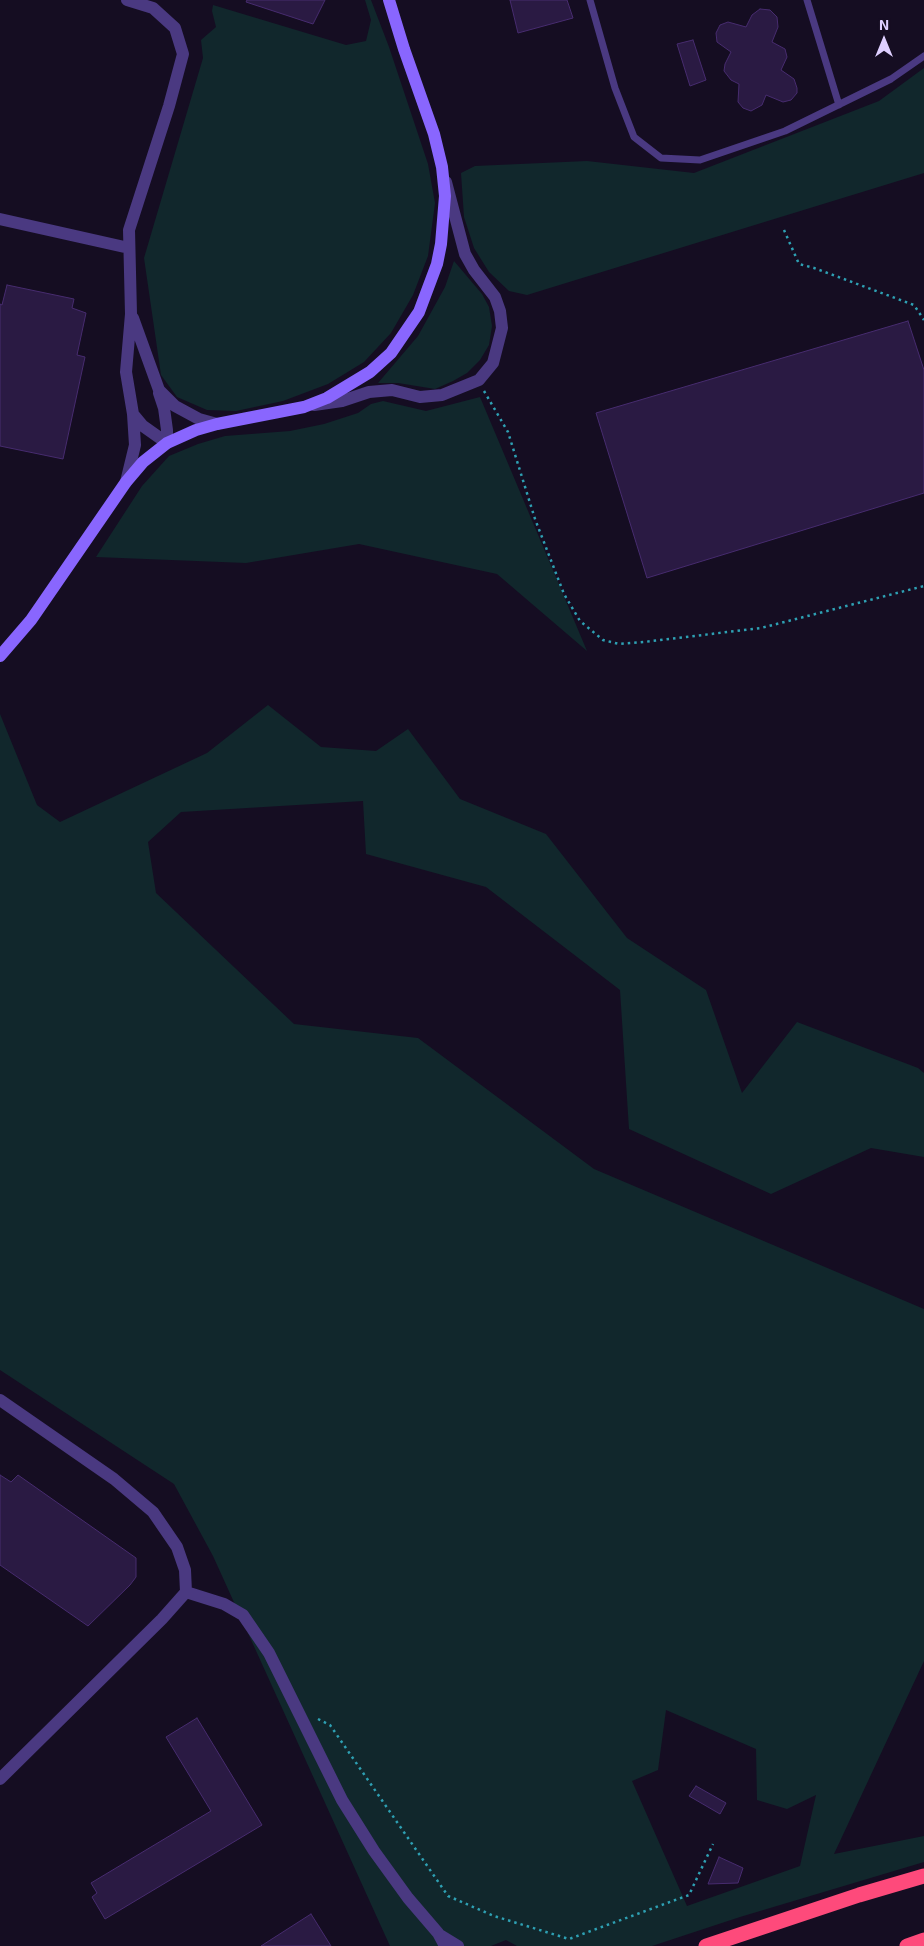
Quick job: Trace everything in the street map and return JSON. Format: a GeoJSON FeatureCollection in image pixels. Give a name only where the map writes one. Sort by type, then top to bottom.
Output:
{"type":"FeatureCollection","features":[{"type":"Feature","properties":{"kind":"highway"},"geometry":{"type":"LineString","coordinates":[[706,1946],[859,1895],[924,1876]]}},
{"type":"Feature","properties":{"kind":"highway"},"geometry":{"type":"LineString","coordinates":[[907,1946],[924,1940]]}},
{"type":"Feature","properties":{"kind":"main road"},"geometry":{"type":"LineString","coordinates":[[0,656],[31,620],[126,482],[143,462],[167,444],[196,430],[304,407],[327,398],[370,372],[390,353],[419,312],[437,264],[441,244],[445,196],[442,167],[434,134],[401,41],[389,0]]}},
{"type":"Feature","properties":{"kind":"street"},"geometry":{"type":"LineString","coordinates":[[126,482],[135,445],[133,414],[126,372],[131,314],[129,230],[170,106],[183,54],[175,28],[153,8],[128,0]]}},
{"type":"Feature","properties":{"kind":"street"},"geometry":{"type":"LineString","coordinates":[[304,407],[342,401],[376,391],[392,390],[420,397],[442,395],[479,380],[493,363],[502,328],[500,311],[495,297],[474,270],[465,254],[442,167]]}},
{"type":"Feature","properties":{"kind":"street"},"geometry":{"type":"LineString","coordinates":[[0,219],[130,248]]}},
{"type":"Feature","properties":{"kind":"street"},"geometry":{"type":"LineString","coordinates":[[131,314],[164,408],[167,444]]}},
{"type":"Feature","properties":{"kind":"street"},"geometry":{"type":"LineString","coordinates":[[159,390],[175,406],[199,419],[217,424]]}},
{"type":"Feature","properties":{"kind":"street"},"geometry":{"type":"LineString","coordinates":[[133,414],[143,426],[167,444]]}},
{"type":"Feature","properties":{"kind":"street"},"geometry":{"type":"LineString","coordinates":[[0,1400],[114,1479],[154,1512],[177,1546],[185,1570],[186,1592],[162,1619],[3,1771]]}},
{"type":"Feature","properties":{"kind":"street"},"geometry":{"type":"LineString","coordinates":[[186,1592],[224,1604],[243,1615],[269,1653],[342,1800],[408,1898],[438,1933],[445,1946]]}},
{"type":"Feature","properties":{"kind":"street"},"geometry":{"type":"LineString","coordinates":[[438,1933],[458,1946]]}},
{"type":"Feature","properties":{"kind":"lane"},"geometry":{"type":"LineString","coordinates":[[590,0],[615,88],[634,137],[661,158],[700,160],[785,131],[891,79],[924,56]]}},
{"type":"Feature","properties":{"kind":"lane"},"geometry":{"type":"LineString","coordinates":[[807,0],[840,105]]}},
{"type":"Feature","properties":{"kind":"path"},"geometry":{"type":"LineString","coordinates":[[784,230],[799,264],[914,305],[924,320]]}},
{"type":"Feature","properties":{"kind":"path"},"geometry":{"type":"LineString","coordinates":[[479,380],[508,432],[535,519],[564,594],[580,621],[603,640],[619,644],[761,628],[924,586]]}},
{"type":"Feature","properties":{"kind":"path"},"geometry":{"type":"LineString","coordinates":[[296,1708],[330,1725],[448,1896],[494,1916],[568,1939],[689,1895],[714,1844]]}},
{"type":"Feature","properties":{"kind":"green space"},"geometry":{"type":"Polygon","coordinates":[[[365,0],[371,0],[389,47],[428,164],[435,203],[428,256],[413,295],[391,333],[364,362],[328,384],[283,401],[236,411],[207,410],[177,397],[161,375],[144,258],[203,58],[201,40],[216,27],[212,11],[213,5],[346,45],[366,41],[371,20],[365,0]]]}},
{"type":"Feature","properties":{"kind":"green space"},"geometry":{"type":"Polygon","coordinates":[[[924,68],[924,173],[527,295],[509,291],[489,272],[474,248],[464,217],[461,173],[475,166],[587,161],[694,173],[879,101],[924,68]]]}},
{"type":"Feature","properties":{"kind":"green space"},"geometry":{"type":"Polygon","coordinates":[[[454,261],[482,294],[489,307],[492,326],[489,345],[480,360],[467,373],[435,389],[398,383],[378,383],[418,336],[445,287],[454,261]]]}},
{"type":"Feature","properties":{"kind":"green space"},"geometry":{"type":"Polygon","coordinates":[[[480,397],[587,651],[497,574],[359,544],[246,563],[96,557],[142,486],[169,456],[198,444],[225,436],[290,431],[324,424],[358,413],[371,404],[383,401],[426,411],[480,397]]]}},
{"type":"Feature","properties":{"kind":"green space"},"geometry":{"type":"Polygon","coordinates":[[[268,705],[321,747],[376,751],[408,729],[460,799],[546,834],[627,938],[706,990],[742,1093],[797,1022],[918,1068],[924,1073],[924,1157],[871,1148],[771,1194],[629,1129],[620,990],[486,887],[366,854],[363,801],[181,812],[148,842],[156,893],[294,1024],[418,1038],[594,1169],[924,1309],[924,1661],[834,1854],[924,1836],[924,1862],[740,1917],[652,1946],[517,1946],[506,1940],[491,1946],[390,1946],[213,1556],[174,1484],[0,1370],[0,714],[37,805],[60,822],[207,753],[268,705]],[[666,1710],[658,1770],[632,1781],[687,1906],[800,1866],[816,1795],[787,1809],[757,1800],[756,1749],[666,1710]]]}},
{"type":"Feature","properties":{"kind":"building"},"geometry":{"type":"Polygon","coordinates":[[[247,0],[325,0],[313,24],[246,2],[247,0]]]}},
{"type":"Feature","properties":{"kind":"building"},"geometry":{"type":"Polygon","coordinates":[[[510,0],[567,0],[573,18],[518,33],[510,0]]]}},
{"type":"Feature","properties":{"kind":"building"},"geometry":{"type":"Polygon","coordinates":[[[760,9],[770,10],[777,17],[778,27],[772,42],[785,49],[787,57],[781,70],[794,79],[797,93],[791,100],[783,102],[766,95],[762,105],[751,111],[743,108],[738,102],[739,84],[731,80],[724,71],[731,52],[717,42],[716,33],[720,25],[728,22],[746,27],[752,15],[760,9]]]}},
{"type":"Feature","properties":{"kind":"building"},"geometry":{"type":"Polygon","coordinates":[[[693,40],[706,80],[690,86],[677,44],[693,40]]]}},
{"type":"Feature","properties":{"kind":"building"},"geometry":{"type":"Polygon","coordinates":[[[7,285],[74,299],[72,308],[86,313],[77,355],[85,357],[63,459],[0,446],[0,304],[2,305],[7,285]]]}},
{"type":"Feature","properties":{"kind":"building"},"geometry":{"type":"Polygon","coordinates":[[[908,321],[924,370],[924,493],[647,578],[596,413],[908,321]]]}},
{"type":"Feature","properties":{"kind":"building"},"geometry":{"type":"Polygon","coordinates":[[[0,1475],[11,1482],[18,1475],[136,1558],[136,1577],[88,1626],[0,1565],[0,1475]]]}},
{"type":"Feature","properties":{"kind":"building"},"geometry":{"type":"Polygon","coordinates":[[[197,1718],[262,1825],[105,1919],[92,1897],[97,1893],[91,1883],[211,1811],[166,1737],[197,1718]]]}},
{"type":"Feature","properties":{"kind":"building"},"geometry":{"type":"Polygon","coordinates":[[[696,1786],[726,1803],[720,1814],[689,1796],[696,1786]]]}},
{"type":"Feature","properties":{"kind":"building"},"geometry":{"type":"Polygon","coordinates":[[[719,1857],[743,1868],[738,1883],[708,1884],[719,1857]]]}},
{"type":"Feature","properties":{"kind":"building"},"geometry":{"type":"Polygon","coordinates":[[[311,1914],[331,1946],[261,1946],[311,1914]]]}}]}
